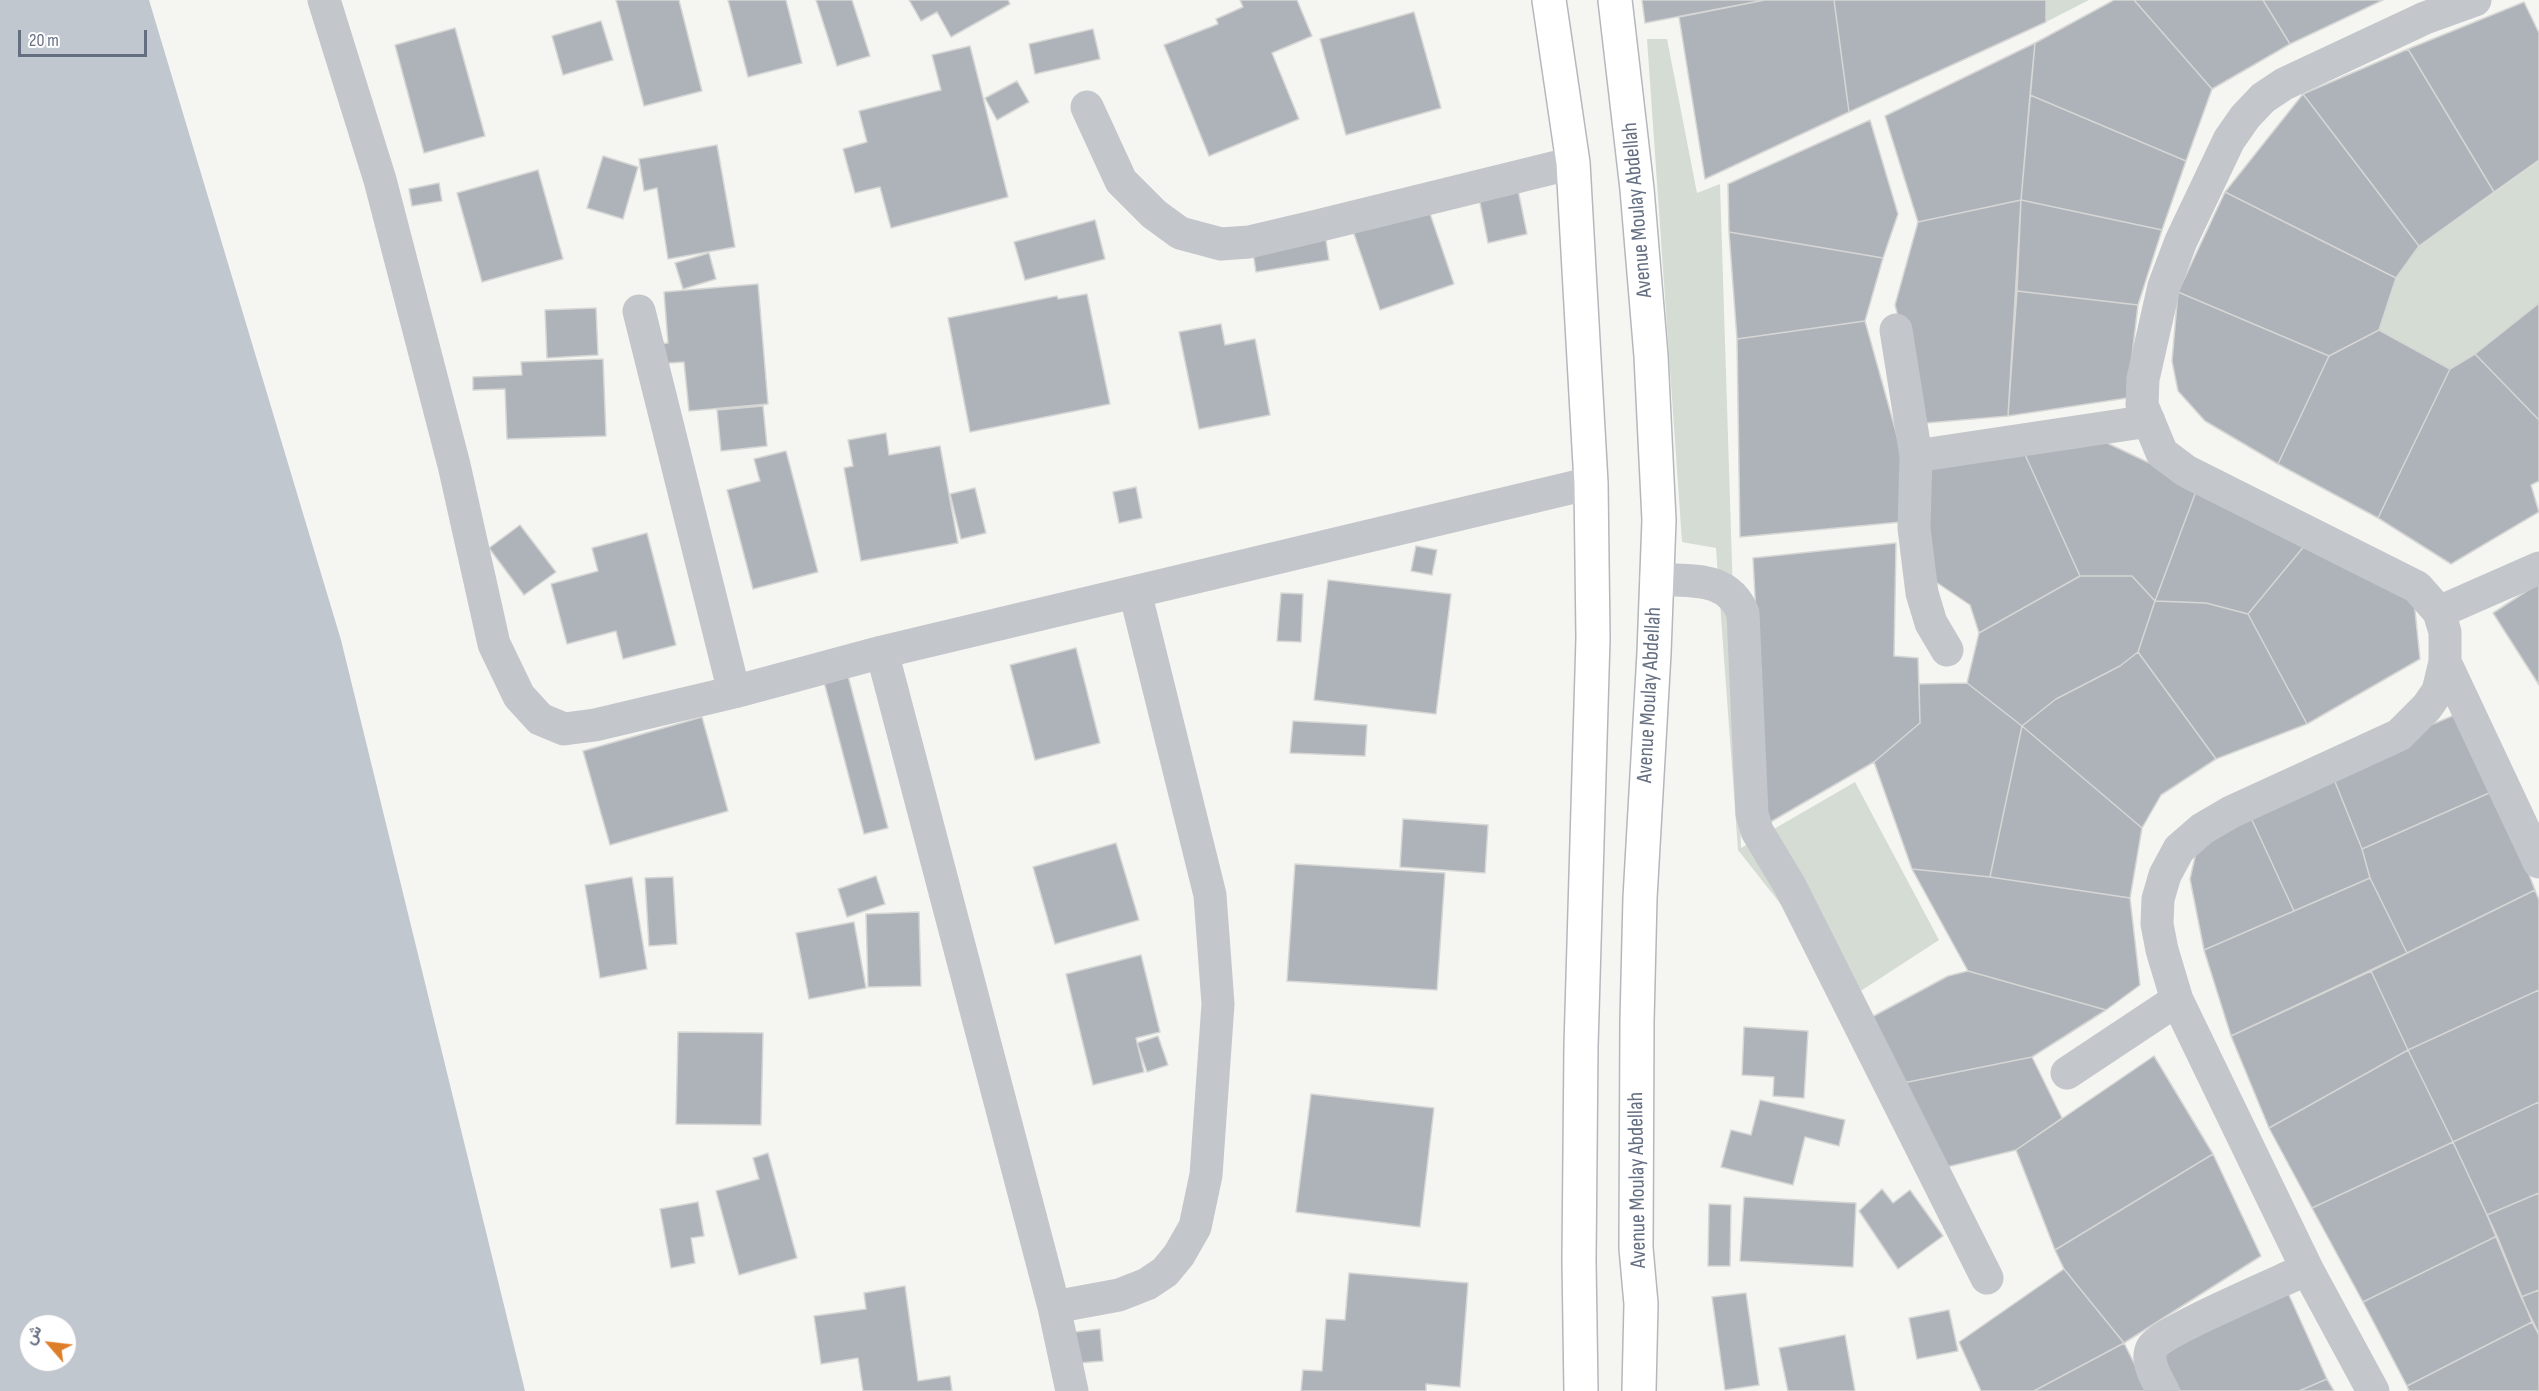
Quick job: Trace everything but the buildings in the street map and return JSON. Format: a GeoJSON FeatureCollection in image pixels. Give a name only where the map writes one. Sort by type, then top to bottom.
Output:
{"type":"FeatureCollection","features":[{"type":"Feature","properties":{"kind":"main road"},"geometry":{"type":"LineString","coordinates":[[1549,0],[1573,163],[1591,483],[1593,638],[1581,1046],[1579,1237],[1581,1391]]}},
{"type":"Feature","properties":{"kind":"main road","name":"Avenue Moulay Abdellah"},"geometry":{"type":"LineString","coordinates":[[1616,0],[1637,189],[1651,356],[1659,520],[1636,1021],[1636,1248],[1641,1304],[1639,1391]]}},
{"type":"Feature","properties":{"kind":"street"},"geometry":{"type":"LineString","coordinates":[[324,0],[383,192],[454,465],[494,644],[519,696],[540,719],[564,729],[595,725],[734,692],[882,652],[1591,483]]}},
{"type":"Feature","properties":{"kind":"street"},"geometry":{"type":"LineString","coordinates":[[2373,1391],[2307,1269],[2177,1000],[2162,951],[2157,924],[2158,899],[2165,875],[2179,849],[2202,829],[2231,812],[2399,735],[2427,707],[2438,691],[2445,662],[2445,632],[2439,612],[2417,587],[2186,471],[2162,453],[2142,405],[2143,379],[2164,285],[2186,231],[2229,140],[2245,117],[2263,98],[2284,84],[2425,18],[2475,0]]}},
{"type":"Feature","properties":{"kind":"street"},"geometry":{"type":"LineString","coordinates":[[1088,107],[1121,181],[1154,214],[1180,233],[1221,244],[1249,242],[1573,163]]}},
{"type":"Feature","properties":{"kind":"street"},"geometry":{"type":"LineString","coordinates":[[639,311],[734,692]]}},
{"type":"Feature","properties":{"kind":"street"},"geometry":{"type":"LineString","coordinates":[[1896,330],[1916,456],[1914,528],[1922,593],[1931,622],[1947,650]]}},
{"type":"Feature","properties":{"kind":"street"},"geometry":{"type":"LineString","coordinates":[[1916,456],[2149,421]]}},
{"type":"Feature","properties":{"kind":"street"},"geometry":{"type":"LineString","coordinates":[[2439,612],[2539,567]]}},
{"type":"Feature","properties":{"kind":"street"},"geometry":{"type":"LineString","coordinates":[[1656,579],[1715,584],[1728,590],[1737,600],[1743,613],[1750,797],[1756,831],[1790,886],[1987,1278]]}},
{"type":"Feature","properties":{"kind":"street"},"geometry":{"type":"LineString","coordinates":[[1054,1306],[1119,1295],[1147,1284],[1165,1272],[1179,1255],[1195,1227],[1206,1175],[1218,1004],[1210,895],[1135,592]]}},
{"type":"Feature","properties":{"kind":"street"},"geometry":{"type":"LineString","coordinates":[[882,652],[1054,1306],[1072,1391]]}},
{"type":"Feature","properties":{"kind":"street"},"geometry":{"type":"LineString","coordinates":[[2445,662],[2539,862]]}},
{"type":"Feature","properties":{"kind":"street"},"geometry":{"type":"LineString","coordinates":[[2067,1073],[2177,1000]]}},
{"type":"Feature","properties":{"kind":"street"},"geometry":{"type":"LineString","coordinates":[[2163,1391],[2150,1364],[2153,1346],[2176,1329],[2307,1269]]}},
{"type":"Feature","properties":{"kind":"shaded area"},"geometry":{"type":"Polygon","coordinates":[[[0,0],[149,0],[341,640],[525,1391],[0,1391],[0,0]]]}},
{"type":"Feature","properties":{"kind":"shaded area"},"geometry":{"type":"Polygon","coordinates":[[[2046,0],[2089,0],[2046,22],[2046,0]]]}},
{"type":"Feature","properties":{"kind":"shaded area"},"geometry":{"type":"Polygon","coordinates":[[[1647,39],[1667,39],[1697,193],[1720,184],[1741,848],[1855,782],[1939,940],[1853,996],[1738,850],[1716,548],[1682,542],[1647,39]]]}},
{"type":"Feature","properties":{"kind":"shaded area"},"geometry":{"type":"Polygon","coordinates":[[[2539,161],[2539,303],[2475,354],[2450,369],[2379,330],[2396,278],[2419,246],[2539,161]]]}}]}
